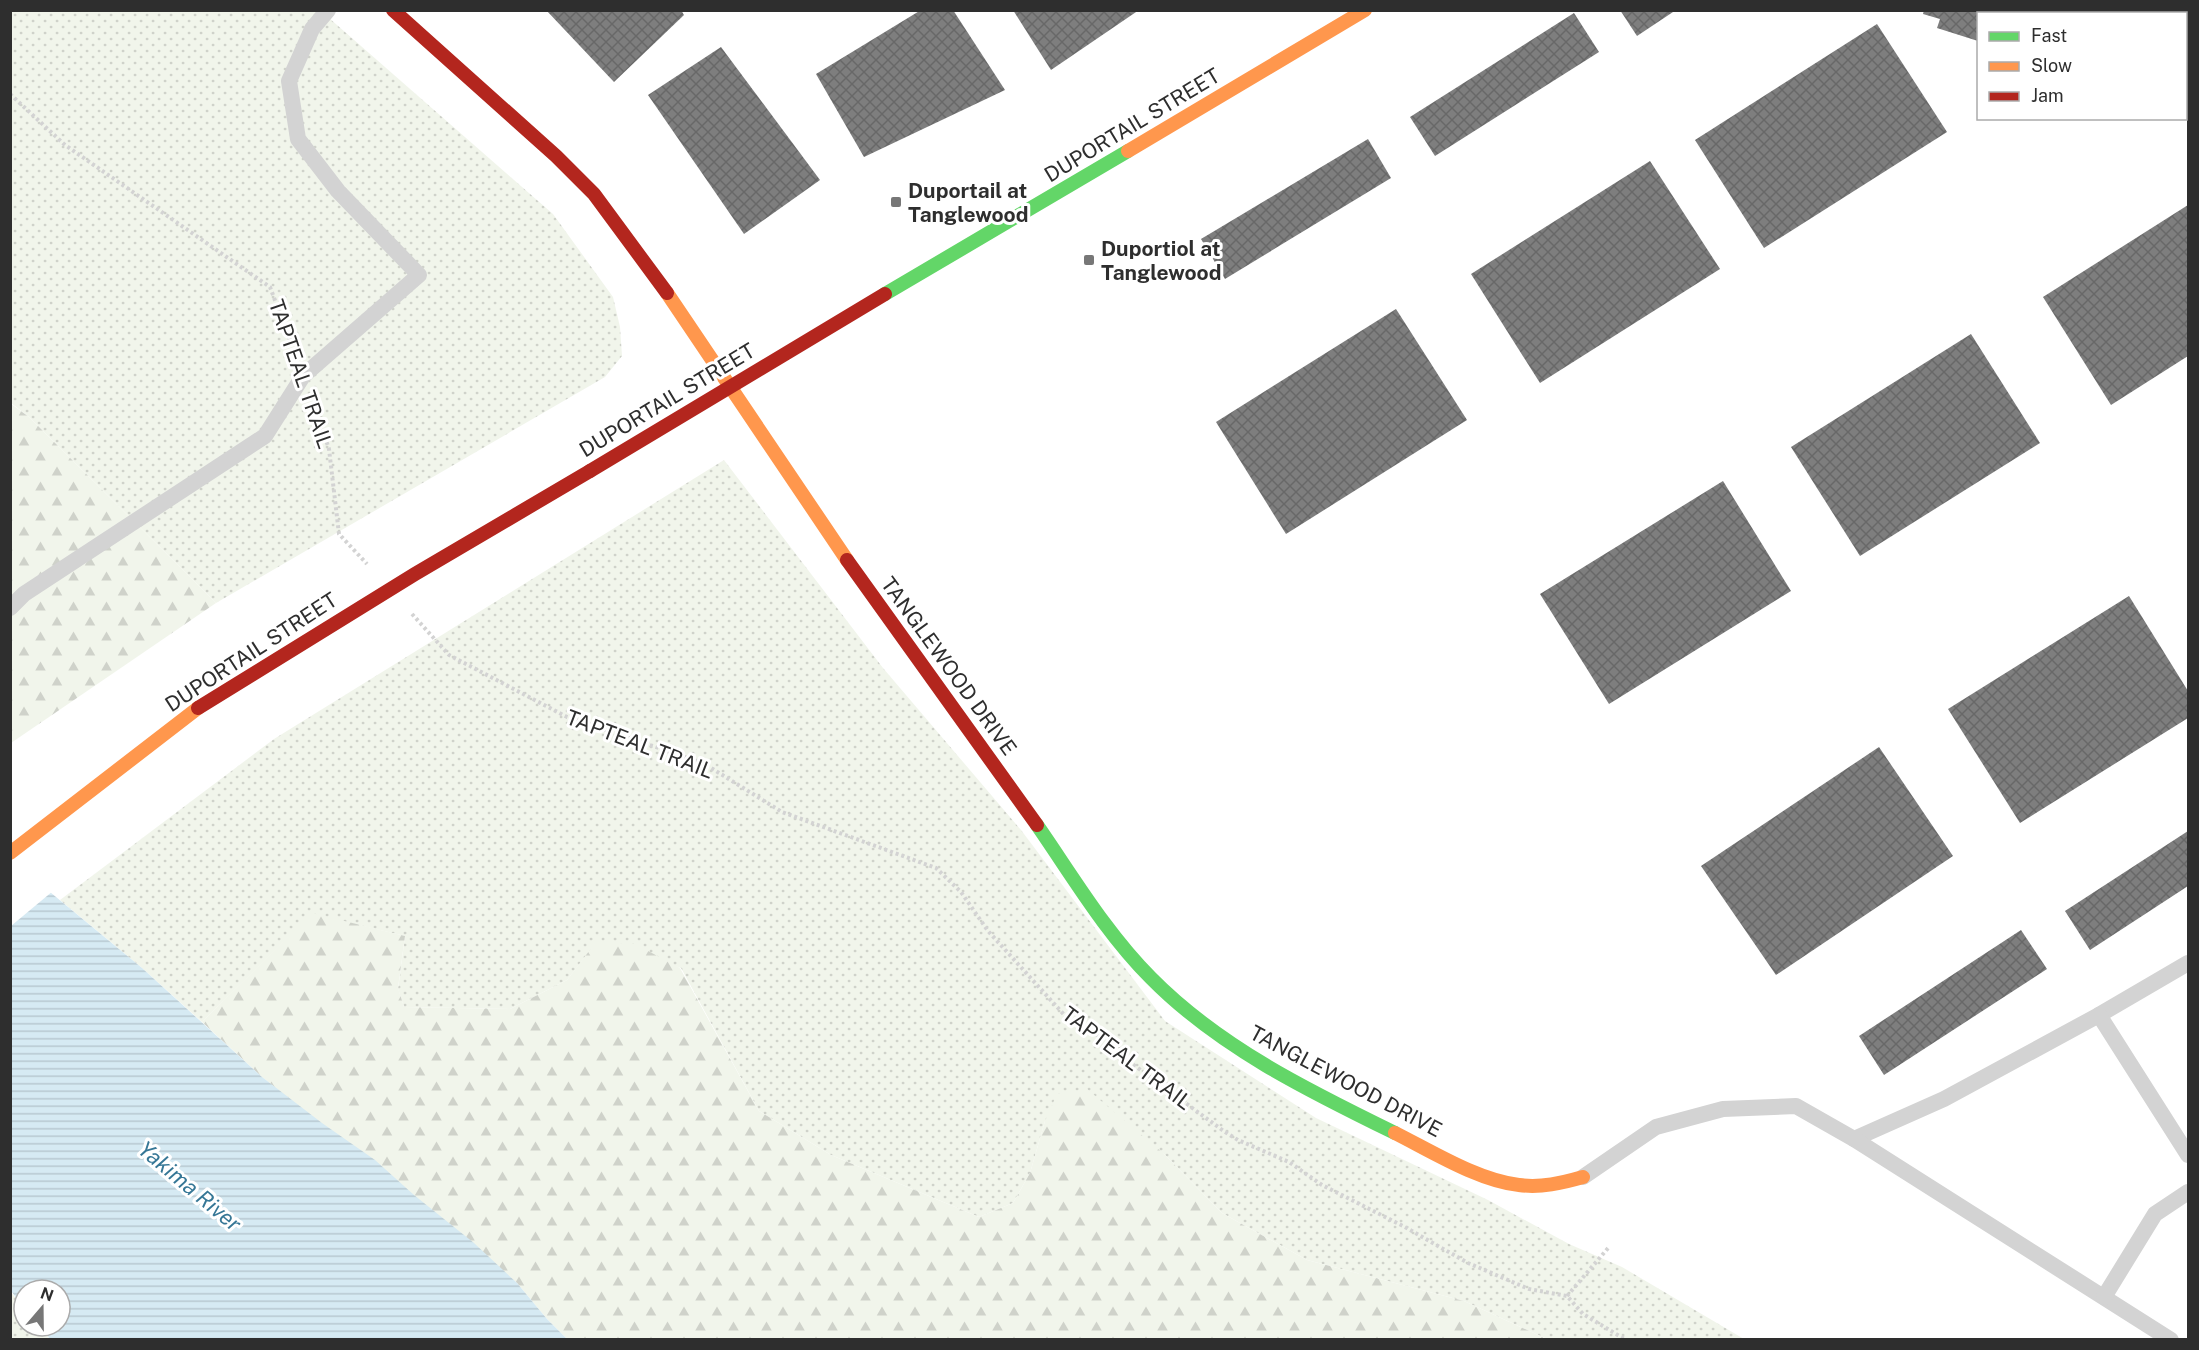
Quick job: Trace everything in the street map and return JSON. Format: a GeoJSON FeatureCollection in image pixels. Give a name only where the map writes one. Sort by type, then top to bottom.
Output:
{"type":"FeatureCollection","features":[{"type":"Feature","properties":{"kind":"street","name":"TANGLEWOOD DRIVE"},"geometry":{"type":"LineString","coordinates":[[393,10],[556,156],[594,194],[648,266],[731,385],[925,672],[1015,794],[1092,905],[1115,936],[1172,998],[1241,1051],[1278,1073],[1479,1174],[1511,1184],[1531,1186],[1548,1186],[1583,1177]]}},
{"type":"Feature","properties":{"kind":"street","name":"DUPORTAIL STREET"},"geometry":{"type":"LineString","coordinates":[[10,853],[205,702],[731,385],[1365,10]]}},
{"type":"Feature","properties":{"kind":"lane"},"geometry":{"type":"LineString","coordinates":[[10,608],[24,594],[265,436],[303,376],[419,275],[338,191],[298,138],[289,81],[312,29],[328,10]]}},
{"type":"Feature","properties":{"kind":"lane"},"geometry":{"type":"LineString","coordinates":[[1854,1139],[1944,1099],[2099,1015],[2188,963]]}},
{"type":"Feature","properties":{"kind":"lane"},"geometry":{"type":"LineString","coordinates":[[2099,1015],[2188,1155]]}},
{"type":"Feature","properties":{"kind":"lane"},"geometry":{"type":"LineString","coordinates":[[1583,1177],[1656,1127],[1724,1109],[1796,1106],[1854,1139],[2171,1340]]}},
{"type":"Feature","properties":{"kind":"lane"},"geometry":{"type":"LineString","coordinates":[[2104,1297],[2155,1214],[2188,1192]]}},
{"type":"Feature","properties":{"kind":"path","name":"TAPTEAL TRAIL"},"geometry":{"type":"LineString","coordinates":[[10,94],[64,145],[270,287],[329,449],[339,534],[371,569]]}},
{"type":"Feature","properties":{"kind":"path","name":"TAPTEAL TRAIL"},"geometry":{"type":"LineString","coordinates":[[410,612],[449,655],[567,717],[703,763],[782,812],[936,868],[961,892],[988,931],[1068,1019],[1101,1038],[1120,1055],[1225,1132],[1289,1162],[1322,1185],[1403,1226],[1468,1263],[1529,1289],[1567,1296]]}},
{"type":"Feature","properties":{"kind":"path"},"geometry":{"type":"LineString","coordinates":[[1609,1247],[1567,1296],[1583,1314],[1626,1340]]}},
{"type":"Feature","properties":{"kind":"green space"},"geometry":{"type":"Polygon","coordinates":[[[10,11],[321,11],[553,214],[613,297],[620,327],[622,356],[605,377],[216,603],[29,417],[11,403],[10,11]]]}},
{"type":"Feature","properties":{"kind":"green space"},"geometry":{"type":"Polygon","coordinates":[[[10,403],[29,417],[216,603],[11,743],[10,403]]]}},
{"type":"Feature","properties":{"kind":"green space"},"geometry":{"type":"Polygon","coordinates":[[[724,460],[883,668],[1021,830],[1165,1021],[1316,1118],[1488,1200],[1569,1244],[1622,1267],[1744,1339],[1547,1339],[1464,1301],[1307,1260],[1222,1213],[1164,1154],[1045,1121],[1030,1173],[1013,1203],[979,1217],[831,1155],[759,1111],[681,968],[596,943],[567,980],[510,1009],[404,1007],[398,989],[405,936],[312,914],[202,1022],[142,968],[60,900],[274,739],[724,460]]]}},
{"type":"Feature","properties":{"kind":"green space"},"geometry":{"type":"Polygon","coordinates":[[[312,913],[405,936],[398,988],[404,1007],[510,1009],[567,980],[596,942],[635,944],[680,968],[759,1111],[831,1155],[979,1217],[1013,1203],[1030,1173],[1045,1121],[1057,1094],[1087,1089],[1164,1154],[1222,1213],[1307,1260],[1464,1301],[1547,1339],[567,1339],[517,1283],[262,1077],[202,1022],[312,913]]]}},
{"type":"Feature","properties":{"kind":"green space"},"geometry":{"type":"Polygon","coordinates":[[[10,1291],[12,1293],[12,1338],[50,1339],[11,1339],[10,1291]]]}},
{"type":"Feature","properties":{"kind":"water","name":"Yakima River"},"geometry":{"type":"Polygon","coordinates":[[[10,859],[142,968],[262,1077],[375,1160],[474,1243],[517,1283],[567,1339],[50,1339],[72,1338],[72,1278],[12,1278],[11,1291],[10,859]]]}},
{"type":"Feature","properties":{"kind":"pier"},"geometry":{"type":"Polygon","coordinates":[[[10,856],[53,891],[11,926],[10,856]]]}},
{"type":"Feature","properties":{"kind":"building"},"geometry":{"type":"Polygon","coordinates":[[[546,10],[681,10],[684,15],[614,82],[546,10]]]}},
{"type":"Feature","properties":{"kind":"building"},"geometry":{"type":"Polygon","coordinates":[[[921,10],[953,10],[1005,90],[864,157],[816,74],[921,10]]]}},
{"type":"Feature","properties":{"kind":"building"},"geometry":{"type":"Polygon","coordinates":[[[1013,10],[1139,10],[1051,70],[1013,10]]]}},
{"type":"Feature","properties":{"kind":"building"},"geometry":{"type":"Polygon","coordinates":[[[1620,10],[1676,10],[1637,36],[1620,10]]]}},
{"type":"Feature","properties":{"kind":"building"},"geometry":{"type":"Polygon","coordinates":[[[1924,10],[2013,10],[2012,12],[1977,12],[1977,41],[1937,28],[1940,19],[1923,14],[1924,10]]]}},
{"type":"Feature","properties":{"kind":"building"},"geometry":{"type":"Polygon","coordinates":[[[1574,13],[1599,52],[1435,156],[1410,117],[1574,13]]]}},
{"type":"Feature","properties":{"kind":"building"},"geometry":{"type":"Polygon","coordinates":[[[1877,24],[1947,132],[1764,248],[1695,140],[1877,24]]]}},
{"type":"Feature","properties":{"kind":"building"},"geometry":{"type":"Polygon","coordinates":[[[721,47],[820,180],[744,234],[648,95],[721,47]]]}},
{"type":"Feature","properties":{"kind":"building"},"geometry":{"type":"Polygon","coordinates":[[[1368,139],[1391,178],[1225,279],[1201,239],[1368,139]]]}},
{"type":"Feature","properties":{"kind":"building"},"geometry":{"type":"Polygon","coordinates":[[[1650,161],[1720,269],[1540,383],[1471,274],[1650,161]]]}},
{"type":"Feature","properties":{"kind":"building"},"geometry":{"type":"Polygon","coordinates":[[[2188,205],[2188,356],[2111,405],[2043,297],[2188,205]]]}},
{"type":"Feature","properties":{"kind":"building"},"geometry":{"type":"Polygon","coordinates":[[[1396,309],[1467,420],[1286,534],[1216,422],[1396,309]]]}},
{"type":"Feature","properties":{"kind":"building"},"geometry":{"type":"Polygon","coordinates":[[[1971,334],[2040,443],[1860,556],[1791,447],[1971,334]]]}},
{"type":"Feature","properties":{"kind":"building"},"geometry":{"type":"Polygon","coordinates":[[[1723,481],[1791,591],[1609,704],[1540,594],[1723,481]]]}},
{"type":"Feature","properties":{"kind":"building"},"geometry":{"type":"Polygon","coordinates":[[[2129,596],[2188,691],[2188,718],[2020,823],[1948,709],[2129,596]]]}},
{"type":"Feature","properties":{"kind":"building"},"geometry":{"type":"Polygon","coordinates":[[[1879,747],[1953,856],[1776,975],[1701,866],[1879,747]]]}},
{"type":"Feature","properties":{"kind":"building"},"geometry":{"type":"Polygon","coordinates":[[[2188,831],[2188,886],[2090,950],[2065,911],[2188,831]]]}},
{"type":"Feature","properties":{"kind":"building"},"geometry":{"type":"Polygon","coordinates":[[[2021,930],[2047,969],[1884,1075],[1859,1036],[2021,930]]]}},
{"type":"Feature","properties":{"kind":"traffic: fast"},"geometry":{"type":"LineString","coordinates":[[885,294],[1128,151]]}},
{"type":"Feature","properties":{"kind":"traffic: fast"},"geometry":{"type":"LineString","coordinates":[[1037,825],[1119,942],[1177,1003],[1266,1066],[1395,1133]]}},
{"type":"Feature","properties":{"kind":"traffic: slow"},"geometry":{"type":"LineString","coordinates":[[1128,151],[1365,10]]}},
{"type":"Feature","properties":{"kind":"traffic: slow"},"geometry":{"type":"LineString","coordinates":[[667,293],[847,560]]}},
{"type":"Feature","properties":{"kind":"traffic: slow"},"geometry":{"type":"LineString","coordinates":[[10,853],[198,708]]}},
{"type":"Feature","properties":{"kind":"traffic: slow"},"geometry":{"type":"LineString","coordinates":[[1395,1133],[1472,1172],[1504,1182],[1527,1186],[1543,1185],[1583,1177]]}},
{"type":"Feature","properties":{"kind":"traffic: jam"},"geometry":{"type":"LineString","coordinates":[[393,10],[556,156],[594,194],[667,293]]}},
{"type":"Feature","properties":{"kind":"traffic: jam"},"geometry":{"type":"LineString","coordinates":[[590,471],[885,294]]}},
{"type":"Feature","properties":{"kind":"traffic: jam"},"geometry":{"type":"LineString","coordinates":[[198,708],[415,574],[590,471]]}},
{"type":"Feature","properties":{"kind":"traffic: jam"},"geometry":{"type":"LineString","coordinates":[[847,560],[1037,825]]}},
{"type":"Feature","properties":{"kind":"place","name":"Duportail at Tanglewood"},"geometry":{"type":"Point","coordinates":[896,202]}},
{"type":"Feature","properties":{"kind":"place","name":"Duportiol at Tanglewood"},"geometry":{"type":"Point","coordinates":[1089,260]}}]}
